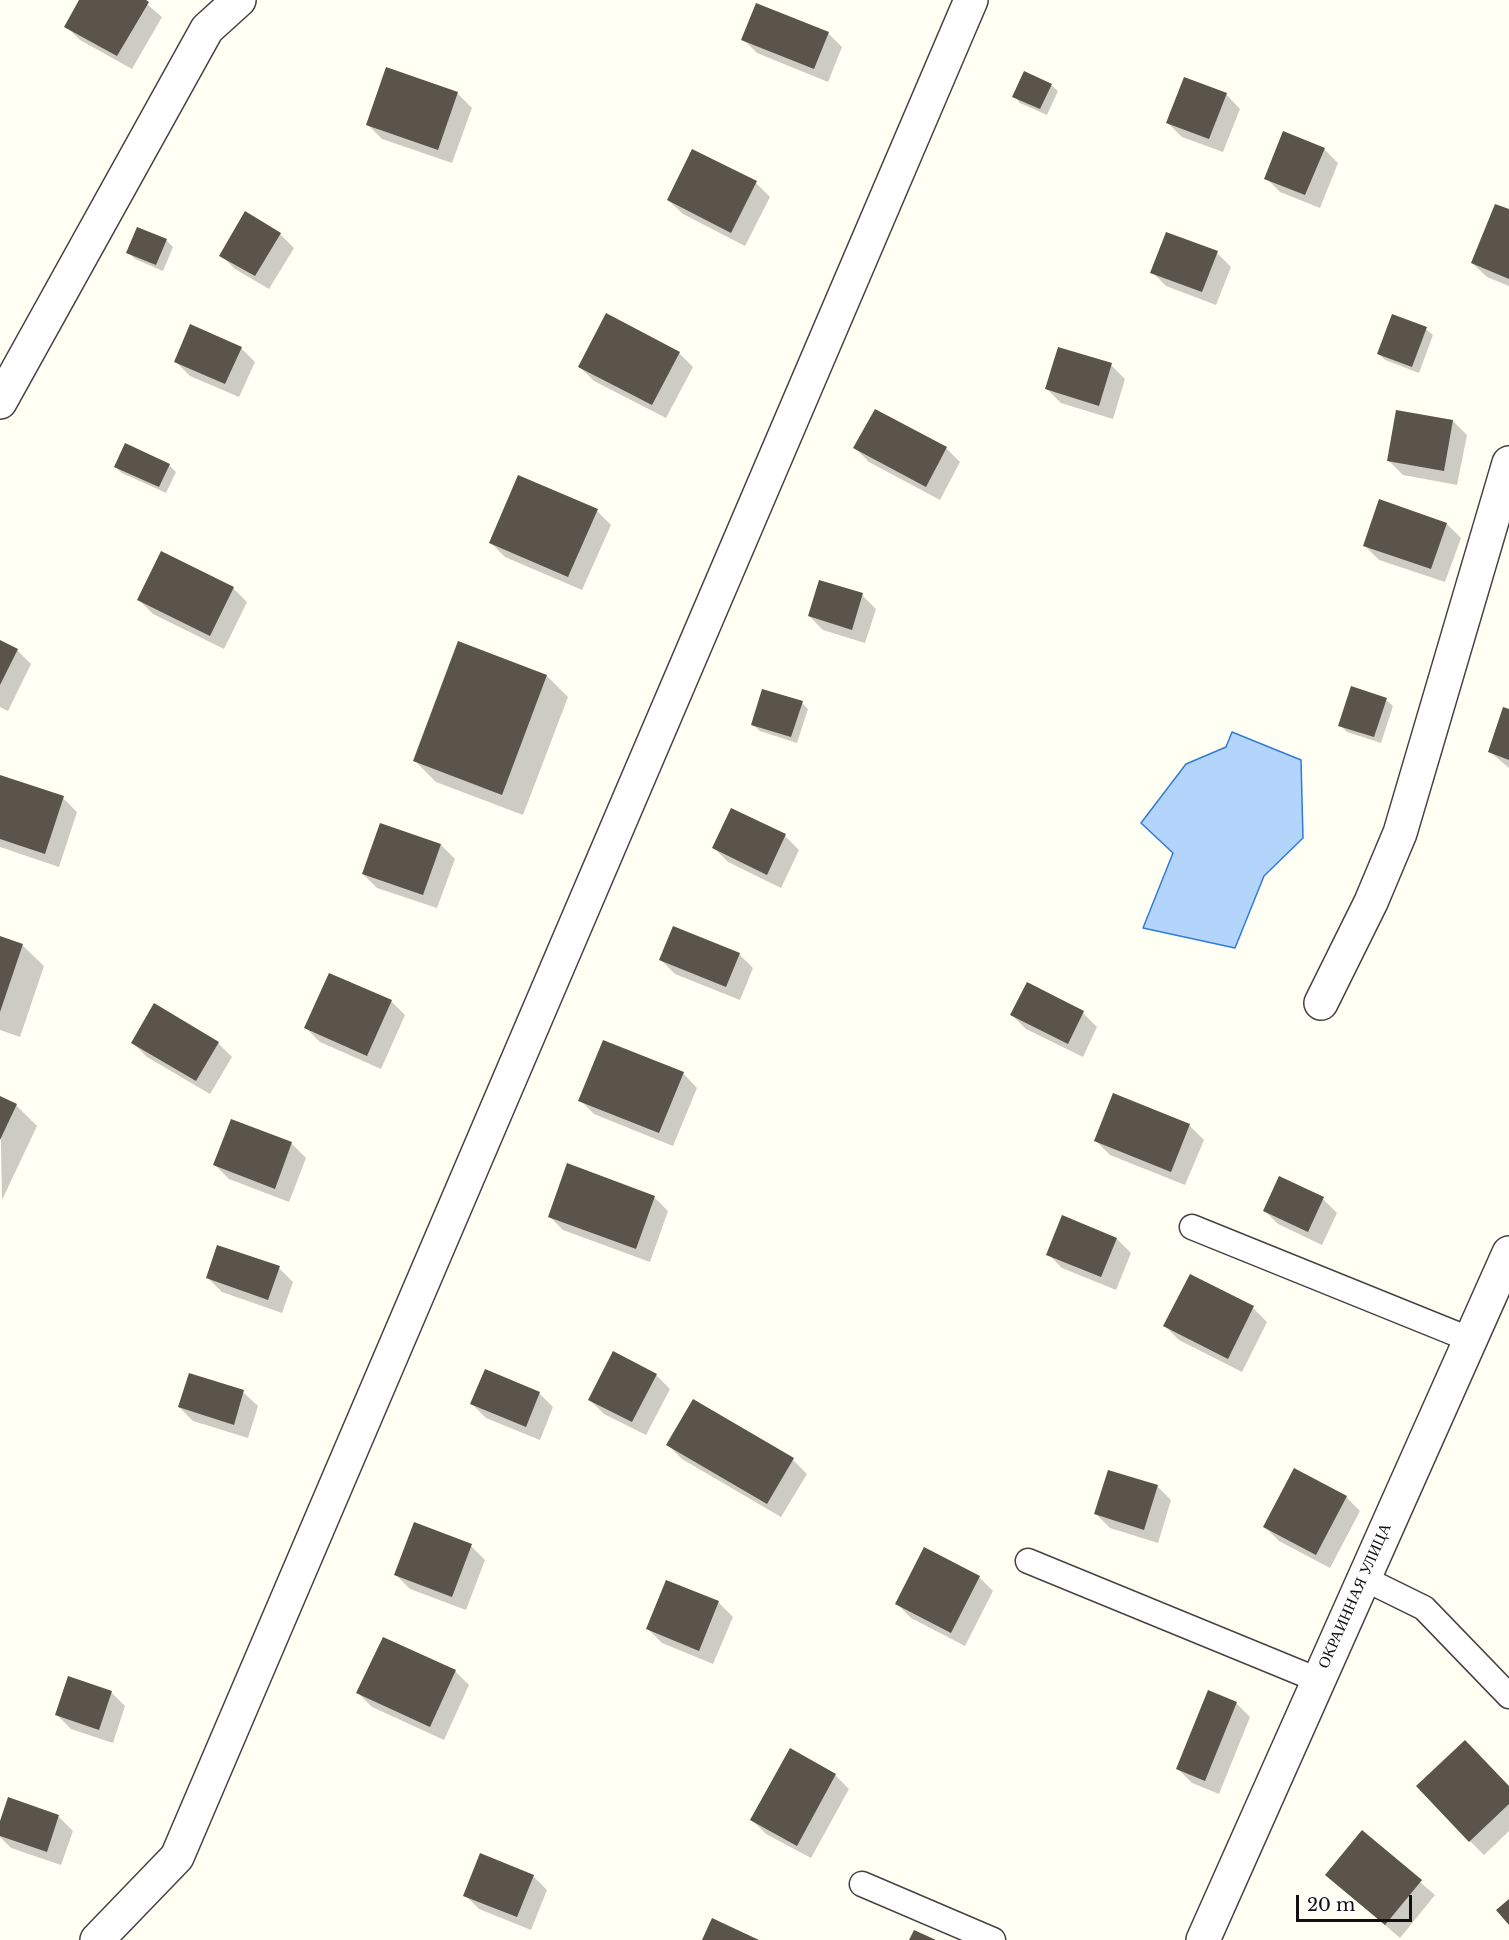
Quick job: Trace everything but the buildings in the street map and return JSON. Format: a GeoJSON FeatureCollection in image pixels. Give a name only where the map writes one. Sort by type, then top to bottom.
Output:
{"type":"FeatureCollection","features":[{"type":"Feature","properties":{"kind":"street"},"geometry":{"type":"LineString","coordinates":[[0,402],[207,29],[239,0]]}},
{"type":"Feature","properties":{"kind":"street"},"geometry":{"type":"LineString","coordinates":[[97,1940],[177,1857],[971,0]]}},
{"type":"Feature","properties":{"kind":"street"},"geometry":{"type":"LineString","coordinates":[[1321,1003],[1371,902],[1400,833],[1509,463]]}},
{"type":"Feature","properties":{"kind":"street","name":"ОКРАИННАЯ УЛИЦА"},"geometry":{"type":"LineString","coordinates":[[1208,1938],[1318,1680],[1509,1253]]}},
{"type":"Feature","properties":{"kind":"lane"},"geometry":{"type":"LineString","coordinates":[[1192,1227],[1469,1339]]}},
{"type":"Feature","properties":{"kind":"lane"},"geometry":{"type":"LineString","coordinates":[[1028,1561],[1318,1680]]}},
{"type":"Feature","properties":{"kind":"lane"},"geometry":{"type":"LineString","coordinates":[[1363,1578],[1424,1608],[1509,1696]]}},
{"type":"Feature","properties":{"kind":"lane"},"geometry":{"type":"LineString","coordinates":[[862,1884],[993,1940]]}},
{"type":"Feature","properties":{"kind":"water"},"geometry":{"type":"Polygon","coordinates":[[[1232,732],[1301,760],[1303,838],[1264,876],[1235,948],[1143,928],[1173,853],[1141,823],[1186,764],[1226,747],[1232,732]]]}}]}
